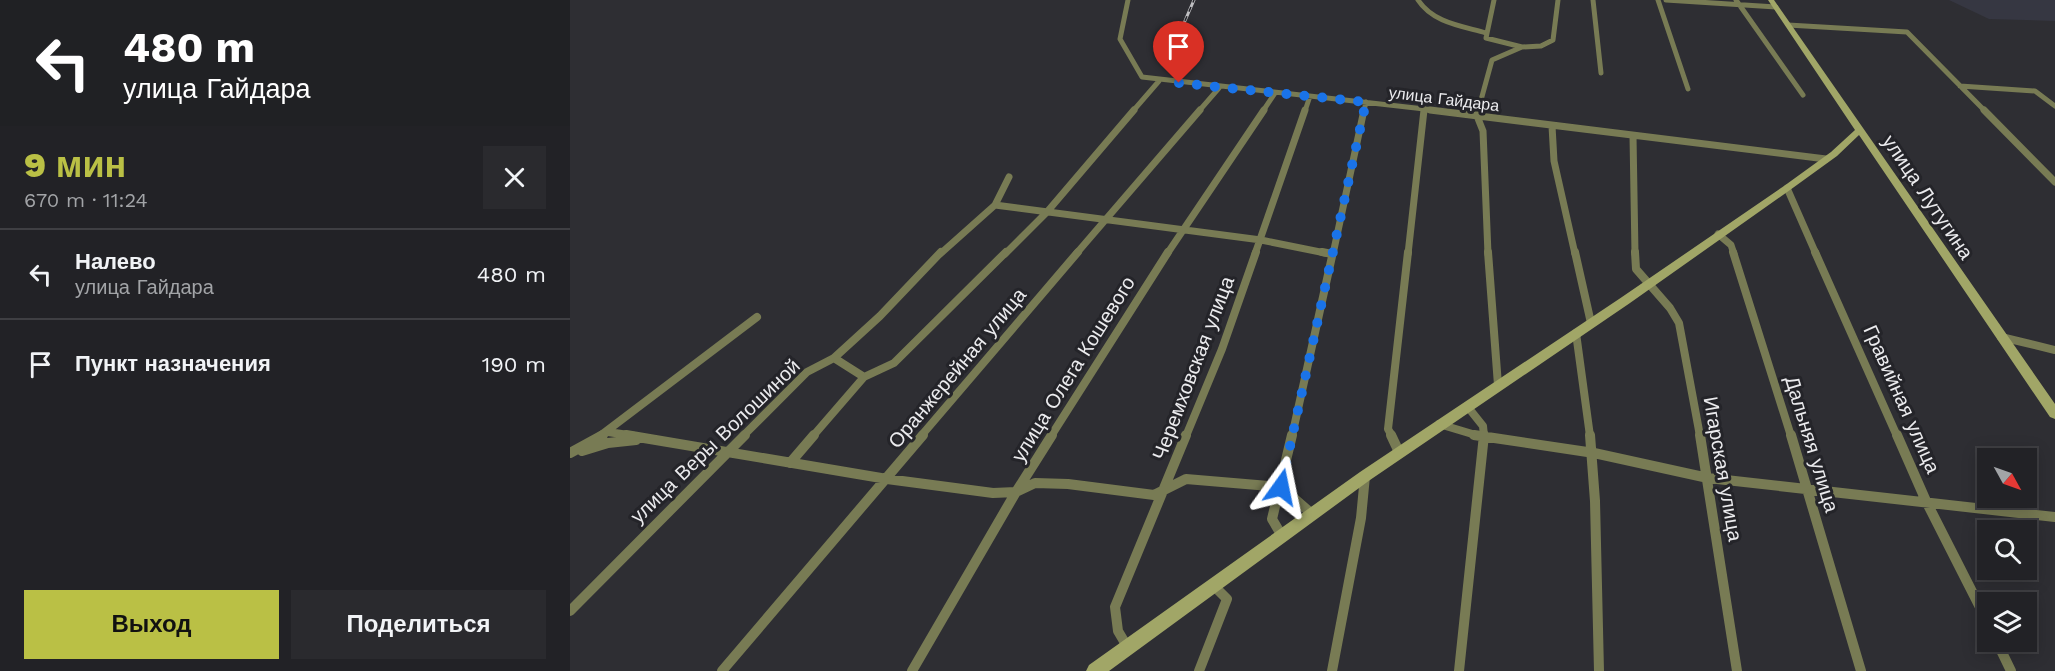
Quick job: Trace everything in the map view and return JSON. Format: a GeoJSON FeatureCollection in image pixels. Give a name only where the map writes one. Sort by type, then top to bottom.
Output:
{"type":"FeatureCollection","features":[{"type":"Feature","properties":{"kind":"main road","name":"улица Лутугина"},"geometry":{"type":"LineString","coordinates":[[1773,3],[2055,414]]}},
{"type":"Feature","properties":{"kind":"main road"},"geometry":{"type":"LineString","coordinates":[[1095,671],[1439,424],[1787,188],[1861,129]]}},
{"type":"Feature","properties":{"kind":"street","name":"улица Гайдара"},"geometry":{"type":"LineString","coordinates":[[1128,0],[1120,39],[1142,77],[1159,81],[1366,102],[1826,159]]}},
{"type":"Feature","properties":{"kind":"street"},"geometry":{"type":"LineString","coordinates":[[1418,0],[1424,10],[1435,16],[1486,33]]}},
{"type":"Feature","properties":{"kind":"street"},"geometry":{"type":"LineString","coordinates":[[1494,0],[1486,38],[1522,47]]}},
{"type":"Feature","properties":{"kind":"street"},"geometry":{"type":"LineString","coordinates":[[1498,385],[1489,287],[1483,131],[1477,116],[1492,60],[1522,47],[1540,45],[1552,40],[1558,0]]}},
{"type":"Feature","properties":{"kind":"street"},"geometry":{"type":"LineString","coordinates":[[1593,0],[1601,73]]}},
{"type":"Feature","properties":{"kind":"street"},"geometry":{"type":"LineString","coordinates":[[1658,0],[1688,89]]}},
{"type":"Feature","properties":{"kind":"street"},"geometry":{"type":"LineString","coordinates":[[1666,0],[1773,3]]}},
{"type":"Feature","properties":{"kind":"street"},"geometry":{"type":"LineString","coordinates":[[1737,2],[1803,95]]}},
{"type":"Feature","properties":{"kind":"street"},"geometry":{"type":"LineString","coordinates":[[1788,25],[1907,32],[2055,182]]}},
{"type":"Feature","properties":{"kind":"street"},"geometry":{"type":"LineString","coordinates":[[789,463],[864,377],[894,363],[1047,212],[1159,81]]}},
{"type":"Feature","properties":{"kind":"street"},"geometry":{"type":"LineString","coordinates":[[1960,86],[2036,91],[2055,106]]}},
{"type":"Feature","properties":{"kind":"street","name":"Оранжерейная улица"},"geometry":{"type":"LineString","coordinates":[[722,671],[887,479],[1104,220],[1219,88]]}},
{"type":"Feature","properties":{"kind":"street","name":"улица Олега Кошевого"},"geometry":{"type":"LineString","coordinates":[[912,671],[1016,492],[1183,229],[1275,93]]}},
{"type":"Feature","properties":{"kind":"street","name":"Черемховская улица"},"geometry":{"type":"LineString","coordinates":[[1129,648],[1118,631],[1115,607],[1166,490],[1222,349],[1310,96]]}},
{"type":"Feature","properties":{"kind":"street"},"geometry":{"type":"LineString","coordinates":[[2047,100],[2055,98]]}},
{"type":"Feature","properties":{"kind":"street"},"geometry":{"type":"LineString","coordinates":[[1282,536],[1272,519],[1366,102]]}},
{"type":"Feature","properties":{"kind":"street"},"geometry":{"type":"LineString","coordinates":[[1399,452],[1388,429],[1424,110]]}},
{"type":"Feature","properties":{"kind":"street"},"geometry":{"type":"LineString","coordinates":[[1552,126],[1554,161],[1591,323]]}},
{"type":"Feature","properties":{"kind":"street"},"geometry":{"type":"LineString","coordinates":[[1633,136],[1632,176],[1636,269],[1647,284]]}},
{"type":"Feature","properties":{"kind":"street"},"geometry":{"type":"LineString","coordinates":[[1009,177],[996,205],[1261,240],[1332,254]]}},
{"type":"Feature","properties":{"kind":"street","name":"Гравийная улица"},"geometry":{"type":"LineString","coordinates":[[1787,188],[1926,501],[1977,602]]}},
{"type":"Feature","properties":{"kind":"street","name":"улица Веры Волошиной"},"geometry":{"type":"LineString","coordinates":[[570,611],[807,372],[834,358],[880,316],[945,248],[996,205]]}},
{"type":"Feature","properties":{"kind":"street","name":"Дальняя улица"},"geometry":{"type":"LineString","coordinates":[[1718,234],[1731,245],[1808,489],[1861,671]]}},
{"type":"Feature","properties":{"kind":"street","name":"Игарская улица"},"geometry":{"type":"LineString","coordinates":[[1647,284],[1670,308],[1678,323],[1708,477],[1737,671]]}},
{"type":"Feature","properties":{"kind":"street"},"geometry":{"type":"LineString","coordinates":[[570,454],[608,432],[757,317]]}},
{"type":"Feature","properties":{"kind":"street"},"geometry":{"type":"LineString","coordinates":[[1576,333],[1585,377],[1594,453],[1599,671]]}},
{"type":"Feature","properties":{"kind":"street"},"geometry":{"type":"LineString","coordinates":[[2001,337],[2055,350]]}},
{"type":"Feature","properties":{"kind":"street"},"geometry":{"type":"LineString","coordinates":[[834,358],[864,377]]}},
{"type":"Feature","properties":{"kind":"street"},"geometry":{"type":"LineString","coordinates":[[1459,671],[1484,438],[1483,426],[1467,406]]}},
{"type":"Feature","properties":{"kind":"street"},"geometry":{"type":"LineString","coordinates":[[1439,424],[1484,438],[1594,453],[1708,477],[2055,517]]}},
{"type":"Feature","properties":{"kind":"street"},"geometry":{"type":"LineString","coordinates":[[608,432],[887,479],[993,493],[1016,492],[1035,483],[1068,484],[1154,495],[1186,479],[1281,487],[1312,514]]}},
{"type":"Feature","properties":{"kind":"street"},"geometry":{"type":"LineString","coordinates":[[570,454],[608,443],[645,439]]}},
{"type":"Feature","properties":{"kind":"street"},"geometry":{"type":"LineString","coordinates":[[1332,671],[1361,518],[1365,476]]}},
{"type":"Feature","properties":{"kind":"street"},"geometry":{"type":"LineString","coordinates":[[1199,671],[1227,600],[1213,585]]}},
{"type":"Feature","properties":{"kind":"street"},"geometry":{"type":"LineString","coordinates":[[2002,652],[2012,671]]}},
{"type":"Feature","properties":{"kind":"shaded area"},"geometry":{"type":"Polygon","coordinates":[[[1949,0],[2055,0],[2055,21],[1989,19],[1949,0]]]}},
{"type":"Feature","properties":{"kind":"railway"},"geometry":{"type":"LineString","coordinates":[[1181,30],[1194,0]]}},
{"type":"Feature","properties":{"kind":"route"},"geometry":{"type":"LineString","coordinates":[[1179,83],[1366,102],[1281,487]]}}]}
